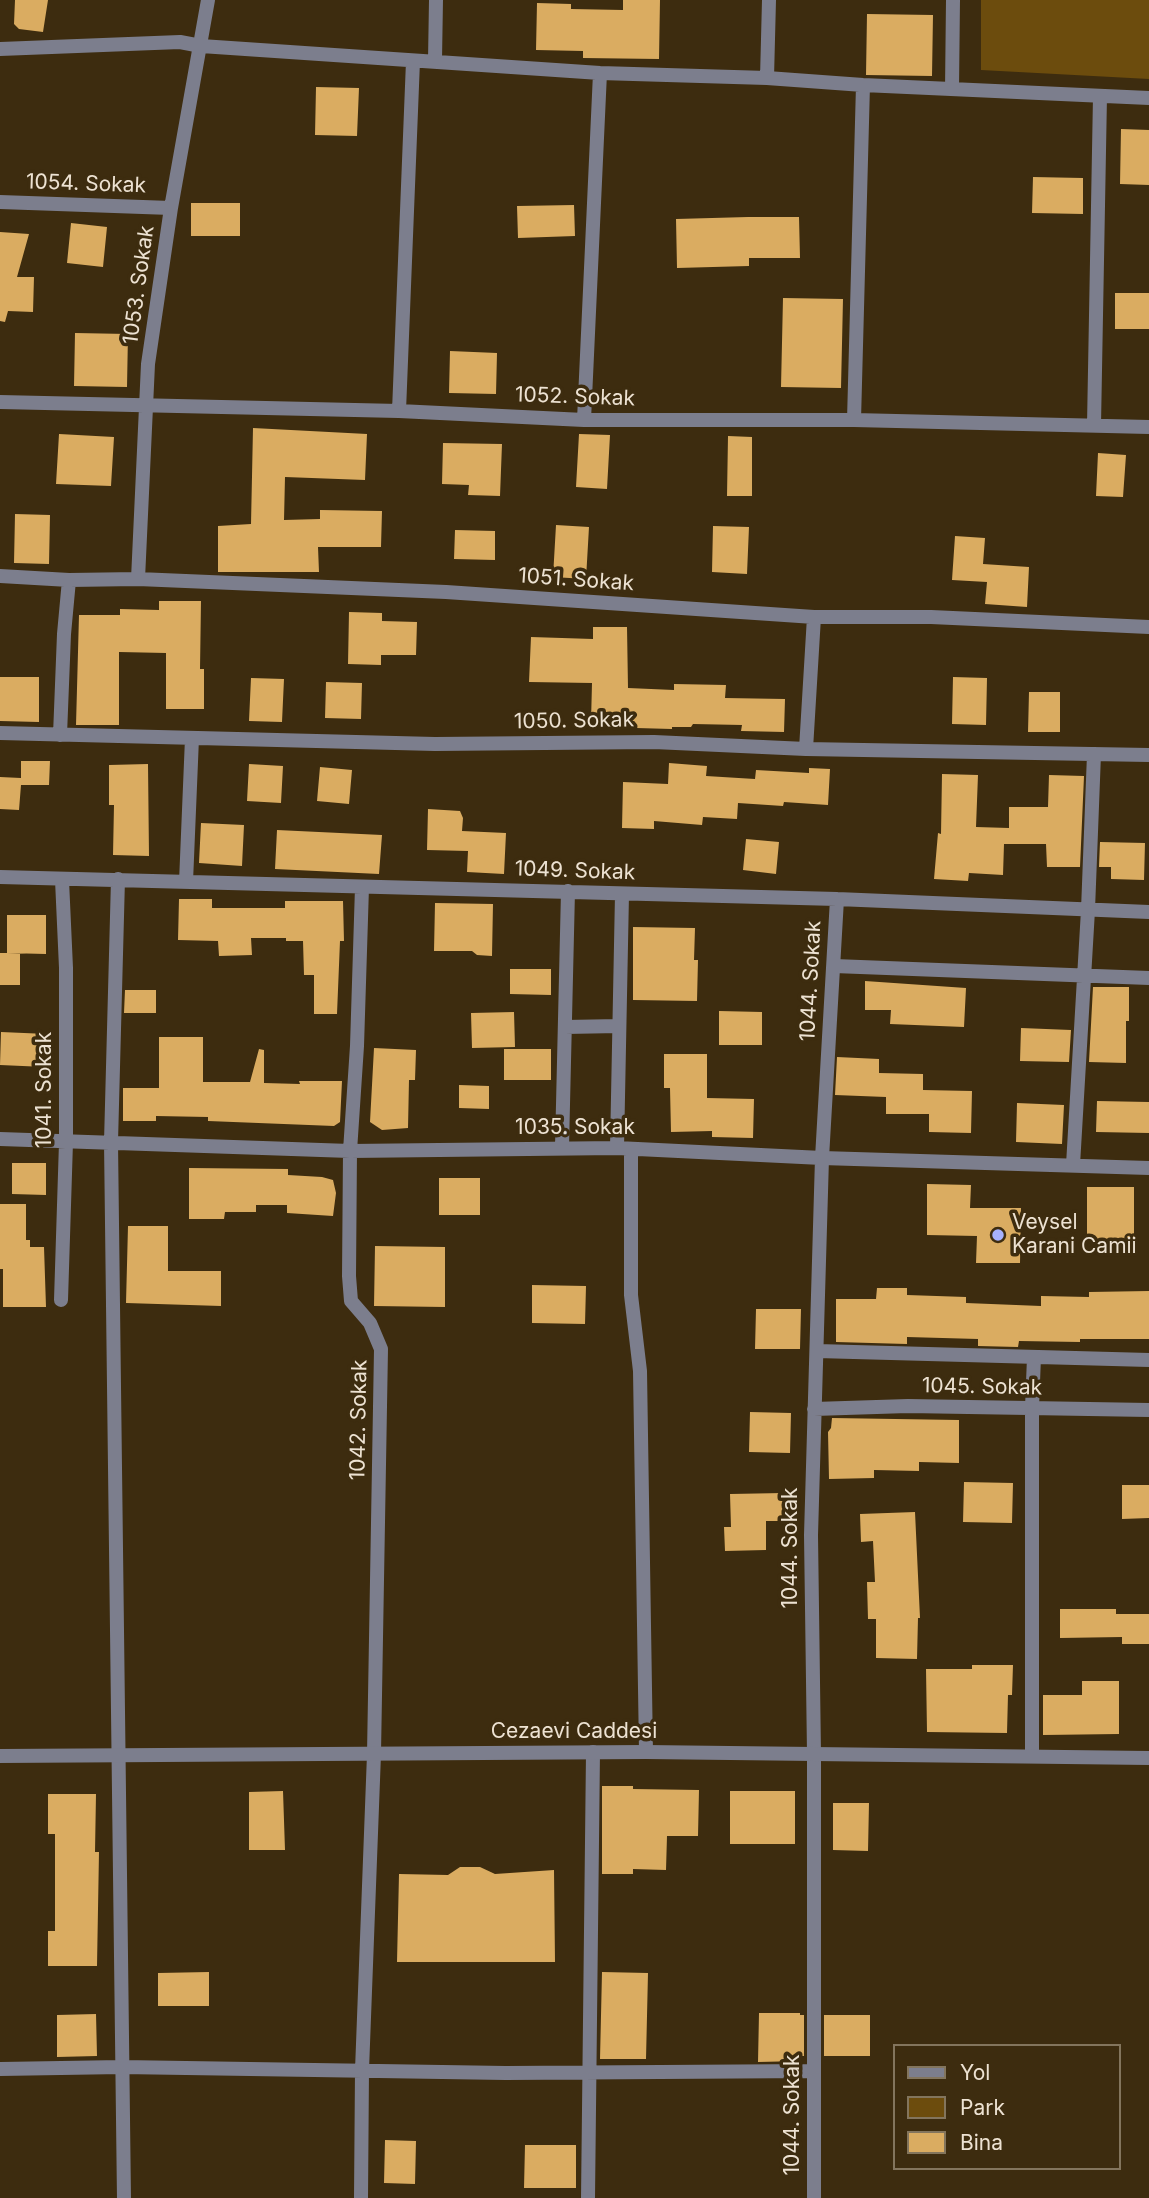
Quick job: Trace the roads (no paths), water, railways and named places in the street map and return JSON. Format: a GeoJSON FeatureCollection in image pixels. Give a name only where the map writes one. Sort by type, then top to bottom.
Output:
{"type":"FeatureCollection","features":[{"type":"Feature","properties":{"kind":"street","name":"1053. Sokak"},"geometry":{"type":"LineString","coordinates":[[138,579],[148,364],[171,208],[208,0]]}},
{"type":"Feature","properties":{"kind":"street"},"geometry":{"type":"LineString","coordinates":[[435,60],[436,0]]}},
{"type":"Feature","properties":{"kind":"street"},"geometry":{"type":"LineString","coordinates":[[768,78],[769,0]]}},
{"type":"Feature","properties":{"kind":"street"},"geometry":{"type":"LineString","coordinates":[[952,89],[953,0]]}},
{"type":"Feature","properties":{"kind":"street"},"geometry":{"type":"LineString","coordinates":[[0,50],[180,42],[201,46],[600,73],[768,78],[1149,98]]}},
{"type":"Feature","properties":{"kind":"street"},"geometry":{"type":"LineString","coordinates":[[399,411],[413,61]]}},
{"type":"Feature","properties":{"kind":"street"},"geometry":{"type":"LineString","coordinates":[[584,420],[600,73]]}},
{"type":"Feature","properties":{"kind":"street"},"geometry":{"type":"LineString","coordinates":[[854,420],[863,85]]}},
{"type":"Feature","properties":{"kind":"street"},"geometry":{"type":"LineString","coordinates":[[1094,425],[1100,96]]}},
{"type":"Feature","properties":{"kind":"street","name":"1054. Sokak"},"geometry":{"type":"LineString","coordinates":[[0,202],[171,208]]}},
{"type":"Feature","properties":{"kind":"street","name":"1052. Sokak"},"geometry":{"type":"LineString","coordinates":[[0,402],[399,411],[584,420],[854,420],[1149,427]]}},
{"type":"Feature","properties":{"kind":"street","name":"1051. Sokak"},"geometry":{"type":"LineString","coordinates":[[0,576],[446,592],[814,617],[932,617],[1149,627]]}},
{"type":"Feature","properties":{"kind":"street"},"geometry":{"type":"LineString","coordinates":[[60,735],[69,580]]}},
{"type":"Feature","properties":{"kind":"street"},"geometry":{"type":"LineString","coordinates":[[806,749],[814,617]]}},
{"type":"Feature","properties":{"kind":"street","name":"1050. Sokak"},"geometry":{"type":"LineString","coordinates":[[0,733],[435,744],[654,741],[806,749],[1149,755]]}},
{"type":"Feature","properties":{"kind":"street"},"geometry":{"type":"LineString","coordinates":[[186,882],[192,738]]}},
{"type":"Feature","properties":{"kind":"street"},"geometry":{"type":"LineString","coordinates":[[1073,1165],[1094,754]]}},
{"type":"Feature","properties":{"kind":"street","name":"1049. Sokak"},"geometry":{"type":"LineString","coordinates":[[0,877],[836,899],[1149,912]]}},
{"type":"Feature","properties":{"kind":"street"},"geometry":{"type":"LineString","coordinates":[[118,879],[111,1142],[124,2198]]}},
{"type":"Feature","properties":{"kind":"street","name":"1041. Sokak"},"geometry":{"type":"LineString","coordinates":[[61,1300],[66,1142],[66,968],[62,880]]}},
{"type":"Feature","properties":{"kind":"street","name":"1042. Sokak"},"geometry":{"type":"LineString","coordinates":[[361,2198],[362,2070],[374,1754],[381,1349],[370,1323],[351,1301],[349,1276],[350,1151],[357,1046],[362,887]]}},
{"type":"Feature","properties":{"kind":"street"},"geometry":{"type":"LineString","coordinates":[[562,1147],[568,891]]}},
{"type":"Feature","properties":{"kind":"street"},"geometry":{"type":"LineString","coordinates":[[622,894],[619,1026],[631,1295],[640,1371],[646,1752]]}},
{"type":"Feature","properties":{"kind":"street","name":"1044. Sokak"},"geometry":{"type":"LineString","coordinates":[[814,2198],[811,1535],[821,1158],[836,899]]}},
{"type":"Feature","properties":{"kind":"street"},"geometry":{"type":"LineString","coordinates":[[834,966],[1149,978]]}},
{"type":"Feature","properties":{"kind":"street"},"geometry":{"type":"LineString","coordinates":[[565,1027],[619,1026]]}},
{"type":"Feature","properties":{"kind":"street","name":"1035. Sokak"},"geometry":{"type":"LineString","coordinates":[[0,1139],[350,1151],[624,1148],[821,1158],[1149,1168]]}},
{"type":"Feature","properties":{"kind":"street"},"geometry":{"type":"LineString","coordinates":[[817,1352],[1149,1360]]}},
{"type":"Feature","properties":{"kind":"street"},"geometry":{"type":"LineString","coordinates":[[1032,1756],[1034,1357]]}},
{"type":"Feature","properties":{"kind":"street","name":"1045. Sokak"},"geometry":{"type":"LineString","coordinates":[[814,1409],[908,1406],[1149,1410]]}},
{"type":"Feature","properties":{"kind":"street"},"geometry":{"type":"LineString","coordinates":[[588,2198],[593,1752]]}},
{"type":"Feature","properties":{"kind":"street","name":"Cezaevi Caddesi"},"geometry":{"type":"LineString","coordinates":[[0,1756],[646,1752],[1149,1758]]}},
{"type":"Feature","properties":{"kind":"street"},"geometry":{"type":"LineString","coordinates":[[0,2069],[122,2067],[589,2073],[814,2071]]}},
{"type":"Feature","properties":{"kind":"place","name":"Veysel Karani Camii"},"geometry":{"type":"Point","coordinates":[998,1235]}}]}
